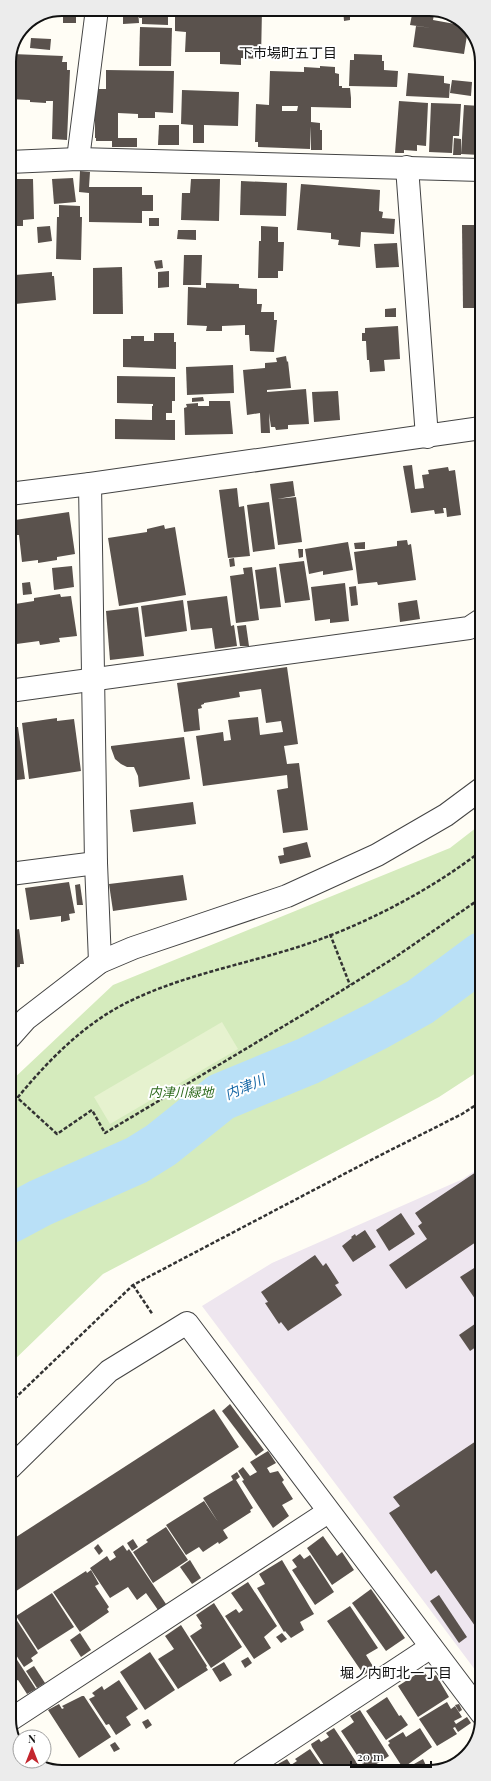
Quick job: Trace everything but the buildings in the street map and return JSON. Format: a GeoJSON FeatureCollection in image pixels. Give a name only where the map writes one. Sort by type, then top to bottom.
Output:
{"type":"FeatureCollection","features":[{"type":"Feature","properties":{"kind":"street"},"geometry":{"type":"LineString","coordinates":[[78,159],[95,16]]}},
{"type":"Feature","properties":{"kind":"street"},"geometry":{"type":"LineString","coordinates":[[16,162],[78,159],[475,170]]}},
{"type":"Feature","properties":{"kind":"street"},"geometry":{"type":"LineString","coordinates":[[407,167],[427,436]]}},
{"type":"Feature","properties":{"kind":"street"},"geometry":{"type":"LineString","coordinates":[[16,493],[90,484],[475,429]]}},
{"type":"Feature","properties":{"kind":"street"},"geometry":{"type":"LineString","coordinates":[[90,484],[96,863],[100,962]]}},
{"type":"Feature","properties":{"kind":"street"},"geometry":{"type":"LineString","coordinates":[[16,691],[469,628],[475,624]]}},
{"type":"Feature","properties":{"kind":"street"},"geometry":{"type":"LineString","coordinates":[[16,1030],[26,1019],[100,962],[133,948],[286,896],[377,855],[446,816],[475,794]]}},
{"type":"Feature","properties":{"kind":"street"},"geometry":{"type":"LineString","coordinates":[[16,873],[96,863]]}},
{"type":"Feature","properties":{"kind":"street"},"geometry":{"type":"LineString","coordinates":[[16,1462],[109,1371],[187,1323],[328,1512],[475,1705]]}},
{"type":"Feature","properties":{"kind":"street"},"geometry":{"type":"LineString","coordinates":[[16,1716],[328,1512]]}},
{"type":"Feature","properties":{"kind":"street"},"geometry":{"type":"LineString","coordinates":[[252,1765],[431,1647]]}},
{"type":"Feature","properties":{"kind":"path"},"geometry":{"type":"LineString","coordinates":[[16,1100],[46,1064],[91,1025],[125,1004],[166,986],[299,946],[359,923],[408,899],[458,869],[475,855]]}},
{"type":"Feature","properties":{"kind":"path"},"geometry":{"type":"LineString","coordinates":[[18,1098],[57,1134],[92,1110],[105,1133],[394,958],[475,903]]}},
{"type":"Feature","properties":{"kind":"path"},"geometry":{"type":"LineString","coordinates":[[330,934],[350,985]]}},
{"type":"Feature","properties":{"kind":"path"},"geometry":{"type":"LineString","coordinates":[[16,1397],[133,1285],[367,1162],[462,1114],[475,1106]]}},
{"type":"Feature","properties":{"kind":"path"},"geometry":{"type":"LineString","coordinates":[[133,1285],[166,1335]]}},
{"type":"Feature","properties":{"kind":"shaded area"},"geometry":{"type":"Polygon","coordinates":[[[475,1171],[475,1670],[202,1306],[272,1263],[463,1179],[475,1171]]]}},
{"type":"Feature","properties":{"kind":"green space","name":"内津川緑地"},"geometry":{"type":"Polygon","coordinates":[[[475,829],[475,1074],[439,1097],[103,1274],[16,1358],[16,1076],[113,985],[450,848],[475,829]]]}},
{"type":"Feature","properties":{"kind":"green space"},"geometry":{"type":"Polygon","coordinates":[[[222,1022],[238,1049],[110,1124],[94,1097],[222,1022]]]}},
{"type":"Feature","properties":{"kind":"waterway","name":"内津川"},"geometry":{"type":"LineString","coordinates":[[16,1216],[40,1203],[137,1160],[161,1145],[221,1097],[308,1061],[377,1026],[420,1002],[475,961]]}},
{"type":"Feature","properties":{"kind":"district","name":"下市場町五丁目"},"geometry":{"type":"Point","coordinates":[288,53]}},
{"type":"Feature","properties":{"kind":"district","name":"堀ノ内町北一丁目"},"geometry":{"type":"Point","coordinates":[396,1673]}}]}
